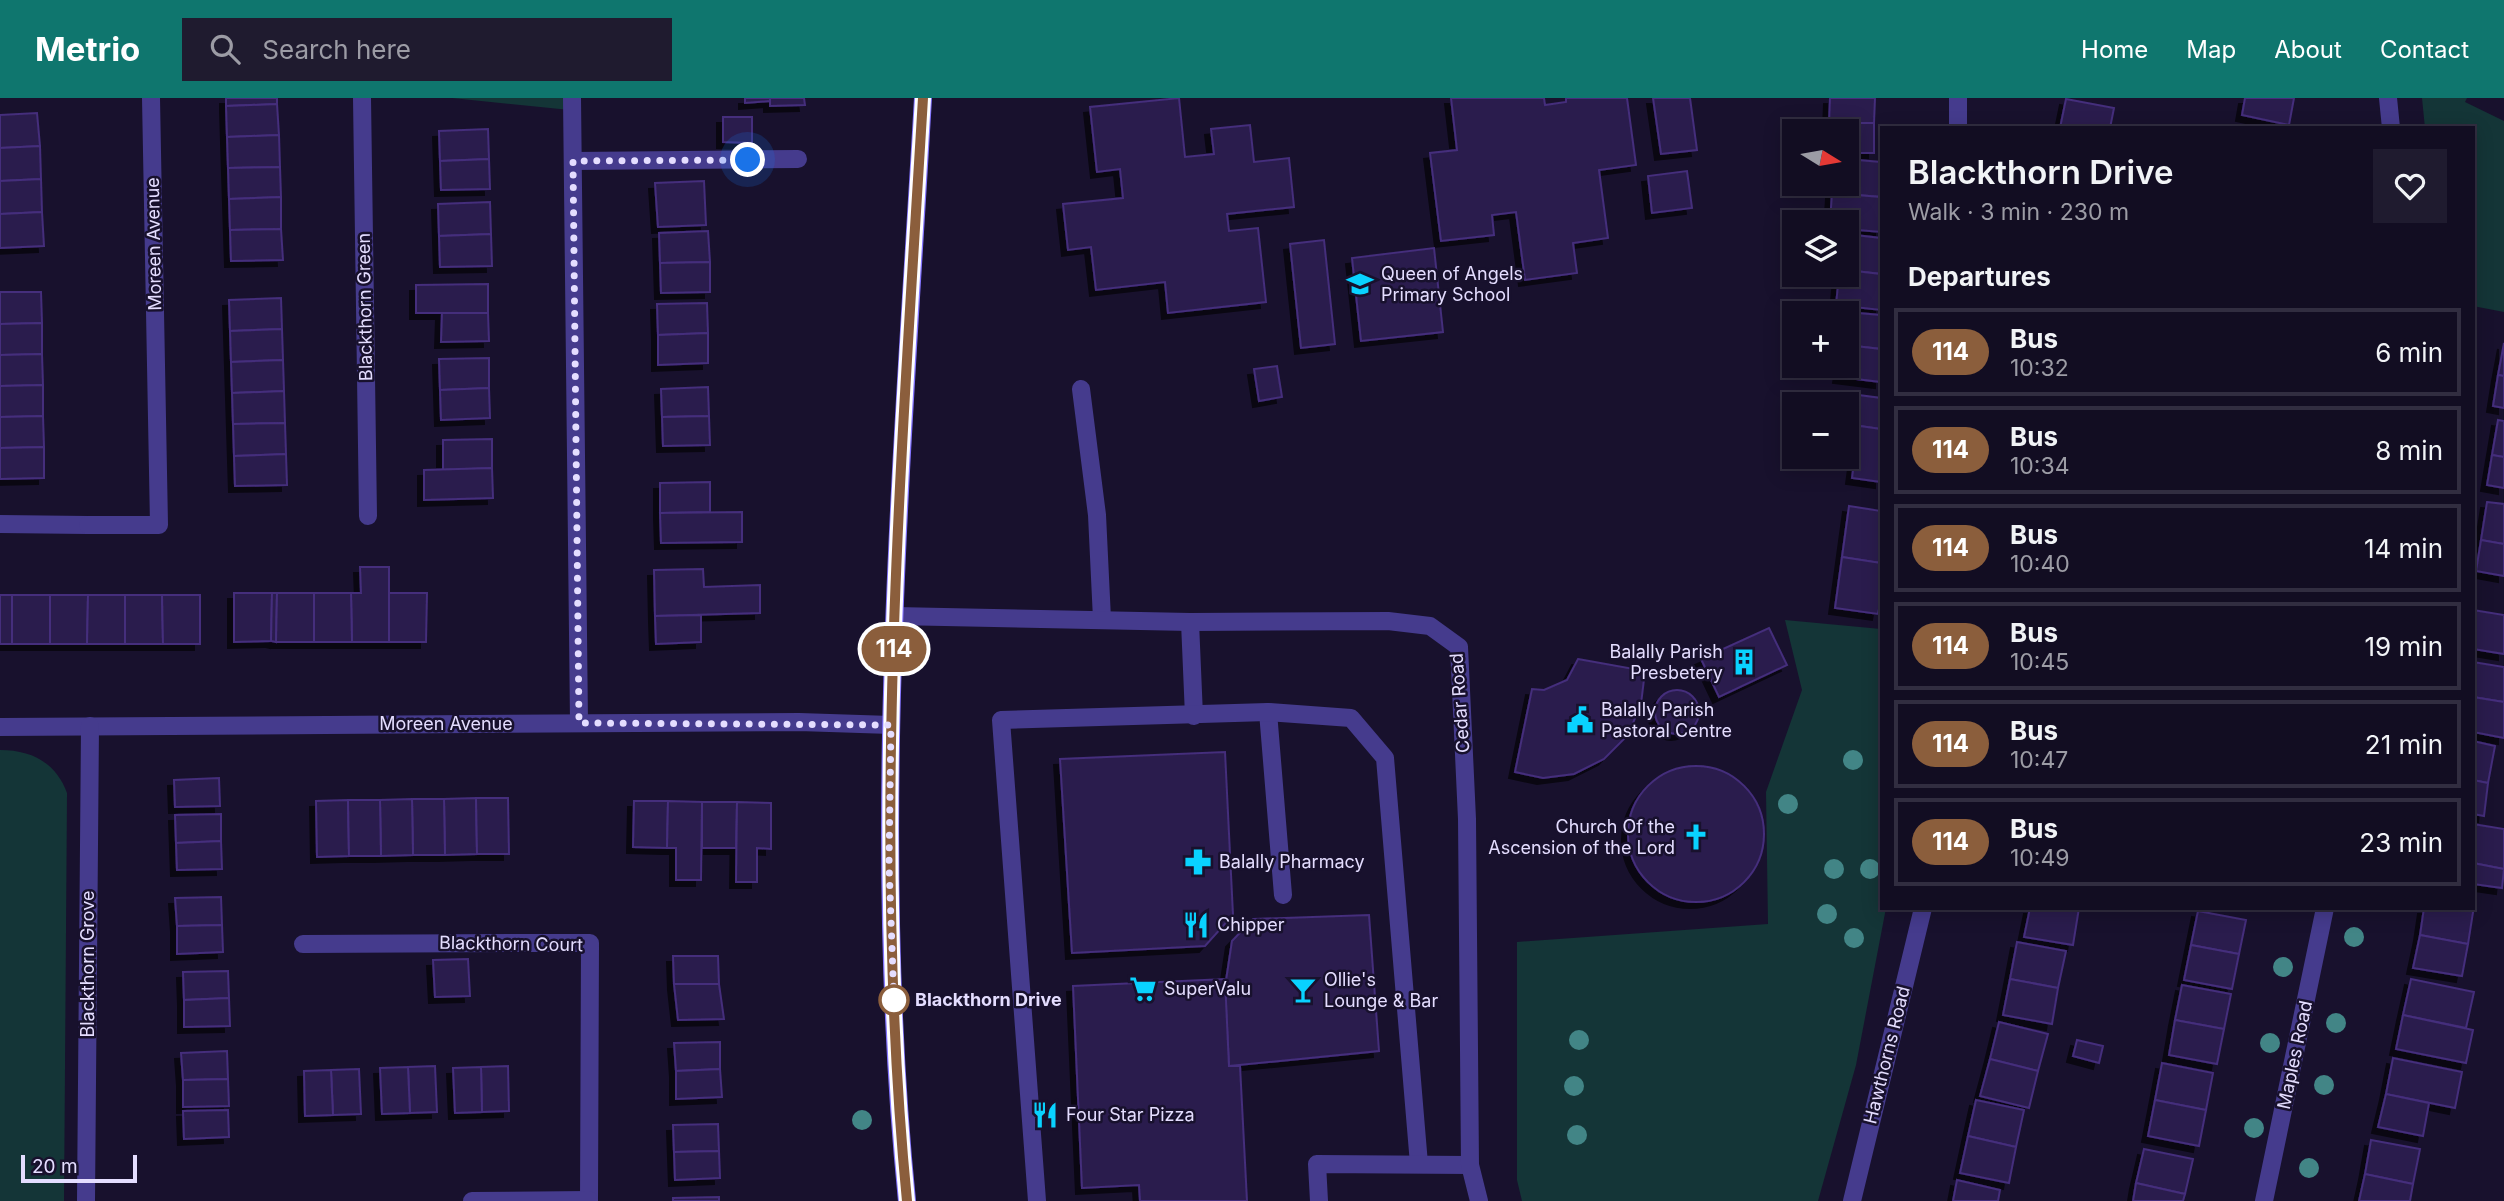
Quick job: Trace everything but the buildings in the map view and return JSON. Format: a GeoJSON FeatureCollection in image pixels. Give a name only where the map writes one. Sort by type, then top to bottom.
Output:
{"type":"FeatureCollection","features":[{"type":"Feature","properties":{"kind":"street","name":"Moreen Avenue"},"geometry":{"type":"LineString","coordinates":[[0,524],[159,525],[151,98]]}},
{"type":"Feature","properties":{"kind":"street","name":"Blackthorn Green"},"geometry":{"type":"LineString","coordinates":[[362,98],[368,516]]}},
{"type":"Feature","properties":{"kind":"street"},"geometry":{"type":"LineString","coordinates":[[572,98],[579,723]]}},
{"type":"Feature","properties":{"kind":"street"},"geometry":{"type":"LineString","coordinates":[[907,1201],[895,1030],[889,864],[891,725],[923,98]]}},
{"type":"Feature","properties":{"kind":"street"},"geometry":{"type":"LineString","coordinates":[[1958,98],[1958,126]]}},
{"type":"Feature","properties":{"kind":"street"},"geometry":{"type":"LineString","coordinates":[[2388,98],[2391,126]]}},
{"type":"Feature","properties":{"kind":"street"},"geometry":{"type":"LineString","coordinates":[[573,161],[798,159]]}},
{"type":"Feature","properties":{"kind":"street"},"geometry":{"type":"LineString","coordinates":[[1081,389],[1097,515],[1102,619]]}},
{"type":"Feature","properties":{"kind":"street","name":"Cedar Road"},"geometry":{"type":"LineString","coordinates":[[895,616],[1190,622],[1388,621],[1430,626],[1459,647],[1467,819],[1470,1165],[1479,1201]]}},
{"type":"Feature","properties":{"kind":"street"},"geometry":{"type":"LineString","coordinates":[[1190,622],[1194,716]]}},
{"type":"Feature","properties":{"kind":"street"},"geometry":{"type":"LineString","coordinates":[[1268,712],[1283,895]]}},
{"type":"Feature","properties":{"kind":"street"},"geometry":{"type":"LineString","coordinates":[[1037,1201],[1001,720],[1268,712],[1351,718],[1385,758],[1419,1164]]}},
{"type":"Feature","properties":{"kind":"street","name":"Moreen Avenue"},"geometry":{"type":"LineString","coordinates":[[0,727],[579,723],[891,725]]}},
{"type":"Feature","properties":{"kind":"street","name":"Blackthorn Grove"},"geometry":{"type":"LineString","coordinates":[[86,1201],[90,726]]}},
{"type":"Feature","properties":{"kind":"street","name":"Hawthorns Road"},"geometry":{"type":"LineString","coordinates":[[1852,1201],[1923,910]]}},
{"type":"Feature","properties":{"kind":"street","name":"Maples Road"},"geometry":{"type":"LineString","coordinates":[[2264,1201],[2325,910]]}},
{"type":"Feature","properties":{"kind":"street","name":"Blackthorn Court"},"geometry":{"type":"LineString","coordinates":[[303,944],[590,943],[589,1200],[472,1201]]}},
{"type":"Feature","properties":{"kind":"street"},"geometry":{"type":"LineString","coordinates":[[1319,1201],[1317,1164],[1470,1165]]}},
{"type":"Feature","properties":{"kind":"green space"},"geometry":{"type":"Polygon","coordinates":[[[452,98],[569,98],[570,110],[452,98]]]}},
{"type":"Feature","properties":{"kind":"green space"},"geometry":{"type":"Polygon","coordinates":[[[2422,98],[2467,98],[2465,102],[2504,121],[2504,312],[2475,306],[2475,126],[2425,126],[2422,98]]]}},
{"type":"Feature","properties":{"kind":"green space"},"geometry":{"type":"Polygon","coordinates":[[[1785,620],[1880,629],[1880,910],[1886,910],[1856,1065],[1818,1201],[1522,1201],[1517,1180],[1517,942],[1768,924],[1766,792],[1802,690],[1785,620]]]}},
{"type":"Feature","properties":{"kind":"green space"},"geometry":{"type":"Polygon","coordinates":[[[0,750],[22,752],[41,760],[56,774],[67,793],[64,1201],[0,1201],[0,750]]]}},
{"type":"Feature","properties":{"kind":"bus line","name":"114"},"geometry":{"type":"LineString","coordinates":[[907,1201],[895,1030],[889,864],[891,725],[923,98]]}},
{"type":"Feature","properties":{"kind":"place","name":"Queen of Angels Primary School"},"geometry":{"type":"Point","coordinates":[1360,284]}},
{"type":"Feature","properties":{"kind":"place","name":"Balally Parish Presbetery"},"geometry":{"type":"Point","coordinates":[1744,662]}},
{"type":"Feature","properties":{"kind":"place","name":"Balally Parish Pastoral Centre"},"geometry":{"type":"Point","coordinates":[1580,720]}},
{"type":"Feature","properties":{"kind":"place","name":"Church Of the Ascension of the Lord"},"geometry":{"type":"Point","coordinates":[1696,837]}},
{"type":"Feature","properties":{"kind":"place","name":"Balally Pharmacy"},"geometry":{"type":"Point","coordinates":[1198,862]}},
{"type":"Feature","properties":{"kind":"place","name":"Chipper"},"geometry":{"type":"Point","coordinates":[1196,925]}},
{"type":"Feature","properties":{"kind":"place","name":"SuperValu"},"geometry":{"type":"Point","coordinates":[1143,989]}},
{"type":"Feature","properties":{"kind":"place","name":"Ollie's Lounge & Bar"},"geometry":{"type":"Point","coordinates":[1303,990]}},
{"type":"Feature","properties":{"kind":"place","name":"Blackthorn Drive"},"geometry":{"type":"Point","coordinates":[894,1000]}},
{"type":"Feature","properties":{"kind":"place","name":"Four Star Pizza"},"geometry":{"type":"Point","coordinates":[1045,1115]}},
{"type":"Feature","properties":{"kind":"route"},"geometry":{"type":"LineString","coordinates":[[748,160],[573,161],[579,723],[799,722],[891,725],[889,864],[894,1003],[894,1000]]}}]}
